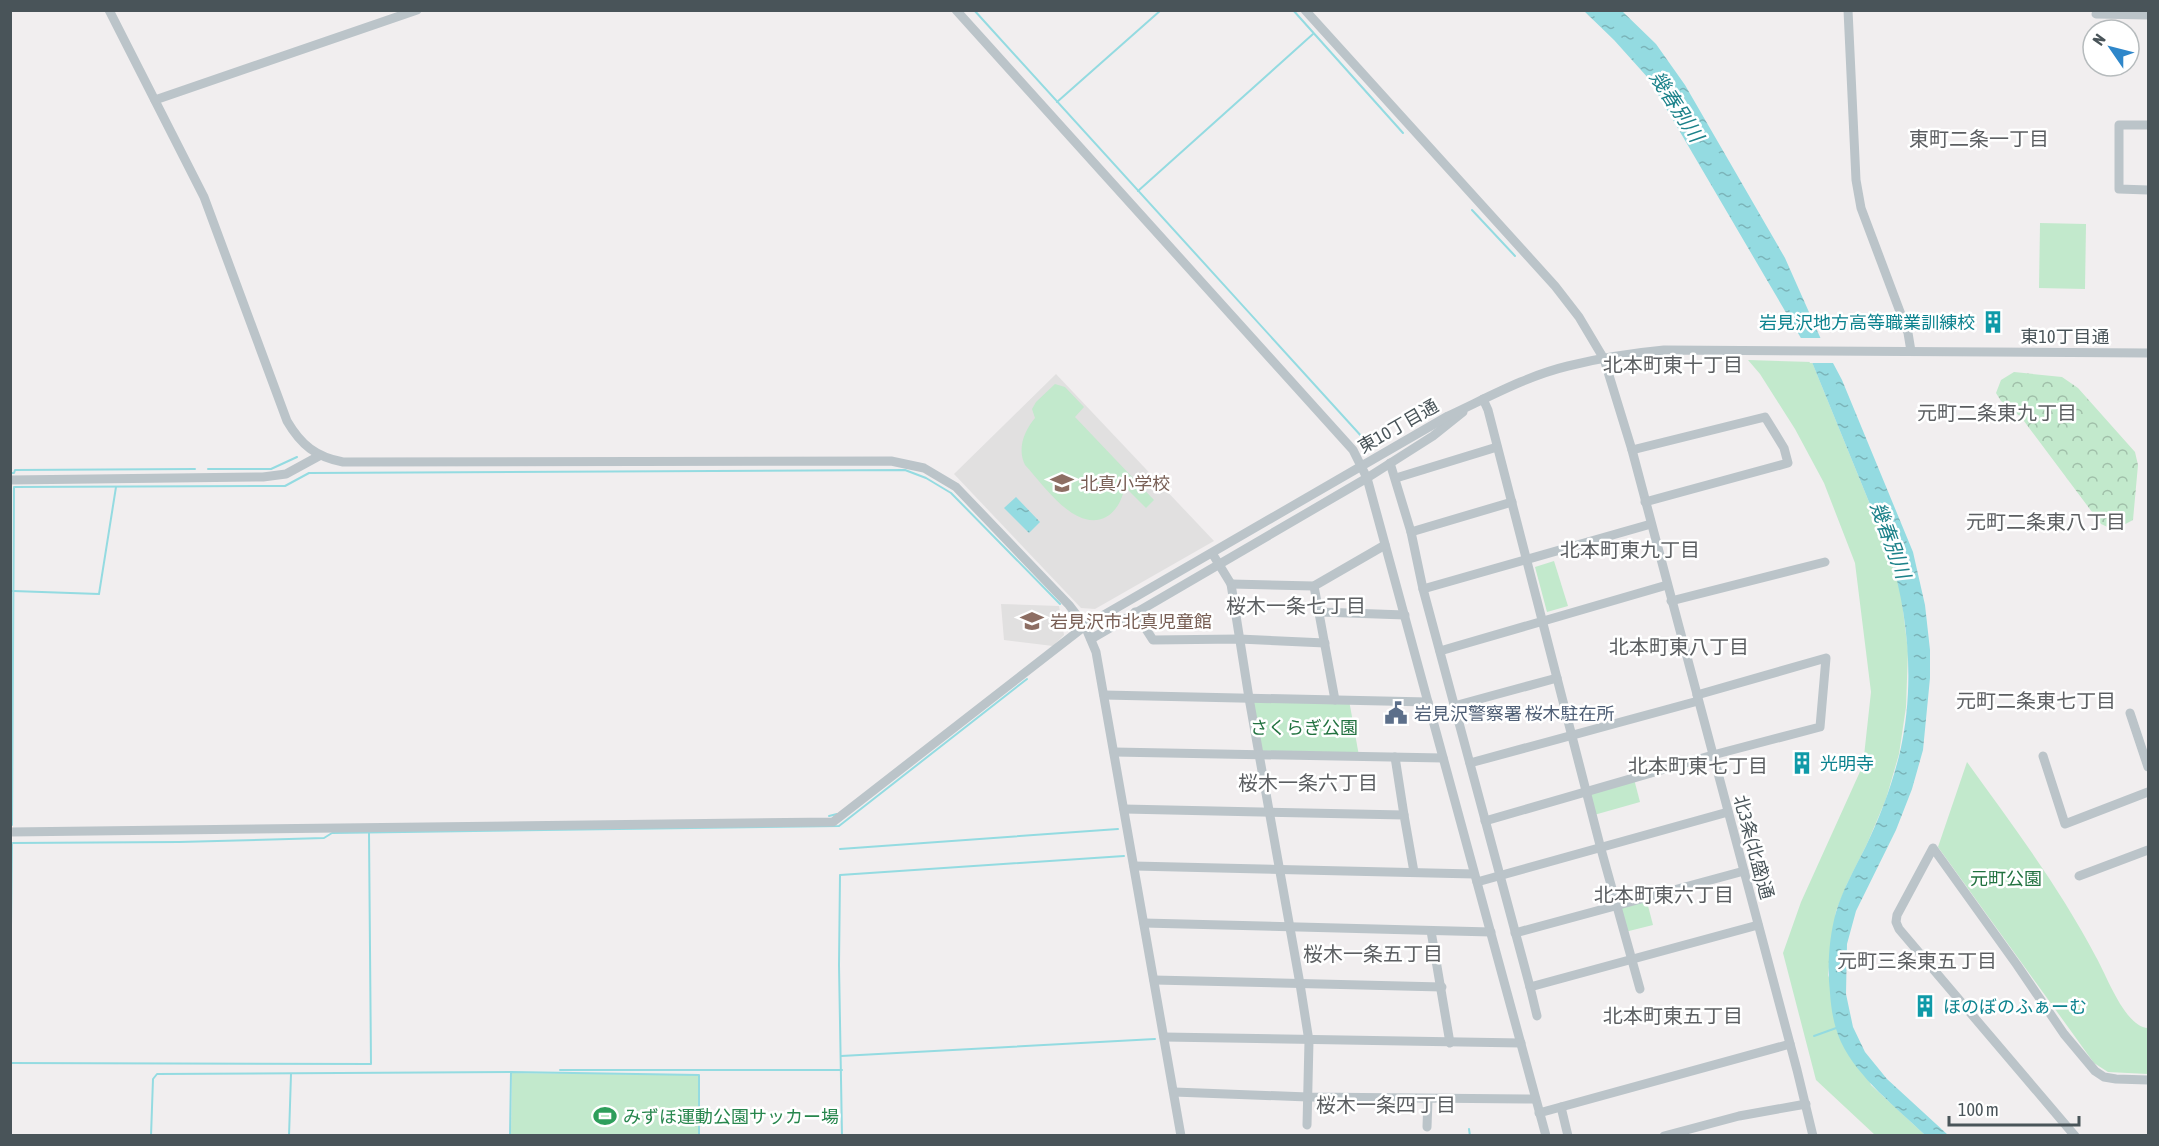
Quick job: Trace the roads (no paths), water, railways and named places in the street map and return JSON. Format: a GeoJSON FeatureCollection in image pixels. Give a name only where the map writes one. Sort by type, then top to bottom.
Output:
{"type":"FeatureCollection","features":[{"type":"Feature","properties":{"kind":"street"},"geometry":{"type":"LineString","coordinates":[[109,10],[204,197],[287,421],[300,441],[319,456],[343,462],[891,461],[908,463],[924,468],[956,487],[1069,604],[1091,639],[1104,695],[1181,1136]]}},
{"type":"Feature","properties":{"kind":"street"},"geometry":{"type":"LineString","coordinates":[[155,100],[417,10]]}},
{"type":"Feature","properties":{"kind":"street"},"geometry":{"type":"LineString","coordinates":[[956,10],[1353,450],[1362,465],[1405,615],[1546,1136]]}},
{"type":"Feature","properties":{"kind":"street","name":"北3条(北盛)通"},"geometry":{"type":"LineString","coordinates":[[1305,10],[1562,294],[1579,316],[1604,359],[1632,450],[1813,1136]]}},
{"type":"Feature","properties":{"kind":"street"},"geometry":{"type":"LineString","coordinates":[[1848,10],[1856,180],[1861,208],[1908,333],[1911,351]]}},
{"type":"Feature","properties":{"kind":"street"},"geometry":{"type":"LineString","coordinates":[[2096,15],[2148,15]]}},
{"type":"Feature","properties":{"kind":"street"},"geometry":{"type":"LineString","coordinates":[[2148,125],[2119,125],[2119,189],[2148,190]]}},
{"type":"Feature","properties":{"kind":"street","name":"東10丁目通"},"geometry":{"type":"LineString","coordinates":[[10,832],[833,822],[1084,626],[1448,416],[1552,371],[1604,359],[1664,350],[2148,353]]}},
{"type":"Feature","properties":{"kind":"street"},"geometry":{"type":"LineString","coordinates":[[1483,399],[1488,410],[1601,849],[1640,989]]}},
{"type":"Feature","properties":{"kind":"street"},"geometry":{"type":"LineString","coordinates":[[1091,639],[1367,478],[1433,436],[1472,405]]}},
{"type":"Feature","properties":{"kind":"street"},"geometry":{"type":"LineString","coordinates":[[1632,450],[1766,417],[1784,448],[1788,463],[1645,502]]}},
{"type":"Feature","properties":{"kind":"street"},"geometry":{"type":"LineString","coordinates":[[1396,478],[1497,447]]}},
{"type":"Feature","properties":{"kind":"street"},"geometry":{"type":"LineString","coordinates":[[10,480],[263,477],[286,474],[319,456]]}},
{"type":"Feature","properties":{"kind":"street"},"geometry":{"type":"LineString","coordinates":[[1390,463],[1396,478],[1537,1016]]}},
{"type":"Feature","properties":{"kind":"street"},"geometry":{"type":"LineString","coordinates":[[1410,532],[1512,502]]}},
{"type":"Feature","properties":{"kind":"street"},"geometry":{"type":"LineString","coordinates":[[1424,589],[1651,524]]}},
{"type":"Feature","properties":{"kind":"street"},"geometry":{"type":"LineString","coordinates":[[1230,584],[1314,586],[1385,545]]}},
{"type":"Feature","properties":{"kind":"street"},"geometry":{"type":"LineString","coordinates":[[1212,553],[1230,584],[1300,984],[1309,1041],[1307,1125]]}},
{"type":"Feature","properties":{"kind":"street"},"geometry":{"type":"LineString","coordinates":[[1671,601],[1825,562]]}},
{"type":"Feature","properties":{"kind":"street"},"geometry":{"type":"LineString","coordinates":[[1440,651],[1667,585]]}},
{"type":"Feature","properties":{"kind":"street"},"geometry":{"type":"LineString","coordinates":[[1314,586],[1335,700]]}},
{"type":"Feature","properties":{"kind":"street"},"geometry":{"type":"LineString","coordinates":[[1135,612],[1153,640],[1239,639],[1325,644]]}},
{"type":"Feature","properties":{"kind":"street"},"geometry":{"type":"LineString","coordinates":[[1320,612],[1405,615]]}},
{"type":"Feature","properties":{"kind":"street"},"geometry":{"type":"LineString","coordinates":[[1470,763],[1572,736],[1826,658],[1820,727],[1713,755],[1485,821]]}},
{"type":"Feature","properties":{"kind":"street"},"geometry":{"type":"LineString","coordinates":[[1455,706],[1557,678]]}},
{"type":"Feature","properties":{"kind":"street"},"geometry":{"type":"LineString","coordinates":[[1104,695],[1428,702]]}},
{"type":"Feature","properties":{"kind":"street"},"geometry":{"type":"LineString","coordinates":[[2130,713],[2148,767]]}},
{"type":"Feature","properties":{"kind":"street"},"geometry":{"type":"LineString","coordinates":[[1114,752],[1443,758]]}},
{"type":"Feature","properties":{"kind":"street"},"geometry":{"type":"LineString","coordinates":[[2043,756],[2065,824],[2148,792]]}},
{"type":"Feature","properties":{"kind":"street"},"geometry":{"type":"LineString","coordinates":[[1395,757],[1414,872]]}},
{"type":"Feature","properties":{"kind":"street"},"geometry":{"type":"LineString","coordinates":[[1124,809],[1404,815]]}},
{"type":"Feature","properties":{"kind":"street"},"geometry":{"type":"LineString","coordinates":[[1134,866],[1414,872],[1476,878],[1499,876],[1728,812]]}},
{"type":"Feature","properties":{"kind":"street"},"geometry":{"type":"LineString","coordinates":[[2075,1136],[1899,929],[1897,915],[1933,848],[2018,964],[2064,1034],[2095,1071],[2104,1077],[2148,1080]]}},
{"type":"Feature","properties":{"kind":"street"},"geometry":{"type":"LineString","coordinates":[[2079,876],[2148,850]]}},
{"type":"Feature","properties":{"kind":"street"},"geometry":{"type":"LineString","coordinates":[[1515,933],[1744,871]]}},
{"type":"Feature","properties":{"kind":"street"},"geometry":{"type":"LineString","coordinates":[[1144,923],[1491,932]]}},
{"type":"Feature","properties":{"kind":"street"},"geometry":{"type":"LineString","coordinates":[[1530,987],[1758,925]]}},
{"type":"Feature","properties":{"kind":"street"},"geometry":{"type":"LineString","coordinates":[[1431,931],[1450,1042]]}},
{"type":"Feature","properties":{"kind":"street"},"geometry":{"type":"LineString","coordinates":[[1154,980],[1442,987]]}},
{"type":"Feature","properties":{"kind":"street"},"geometry":{"type":"LineString","coordinates":[[1164,1037],[1521,1043]]}},
{"type":"Feature","properties":{"kind":"street"},"geometry":{"type":"LineString","coordinates":[[1539,1113],[1790,1044]]}},
{"type":"Feature","properties":{"kind":"street"},"geometry":{"type":"LineString","coordinates":[[1174,1092],[1308,1097],[1535,1099]]}},
{"type":"Feature","properties":{"kind":"street"},"geometry":{"type":"LineString","coordinates":[[1427,1127],[1428,1099]]}},
{"type":"Feature","properties":{"kind":"street"},"geometry":{"type":"LineString","coordinates":[[1664,1136],[1739,1116],[1806,1104]]}},
{"type":"Feature","properties":{"kind":"street"},"geometry":{"type":"LineString","coordinates":[[1561,1107],[1568,1136]]}},
{"type":"Feature","properties":{"kind":"water","name":"幾春別川"},"geometry":{"type":"Polygon","coordinates":[[[1584,11],[1622,11],[1656,44],[1685,85],[1785,258],[1824,346],[1842,380],[1913,552],[1925,605],[1930,650],[1930,678],[1923,750],[1912,789],[1896,830],[1856,911],[1847,944],[1846,994],[1853,1027],[1865,1052],[1887,1079],[1948,1135],[1925,1135],[1857,1068],[1841,1042],[1830,999],[1829,952],[1836,912],[1885,800],[1897,764],[1905,727],[1908,651],[1901,601],[1889,551],[1805,345],[1649,79],[1584,11]]]}},
{"type":"Feature","properties":{"kind":"water"},"geometry":{"type":"Polygon","coordinates":[[[1016,497],[1040,522],[1029,533],[1004,508],[1016,497]]]}},
{"type":"Feature","properties":{"kind":"waterway"},"geometry":{"type":"LineString","coordinates":[[974,10],[1363,438]]}},
{"type":"Feature","properties":{"kind":"waterway"},"geometry":{"type":"LineString","coordinates":[[1057,102],[1161,10]]}},
{"type":"Feature","properties":{"kind":"waterway"},"geometry":{"type":"LineString","coordinates":[[1293,10],[1403,133]]}},
{"type":"Feature","properties":{"kind":"waterway"},"geometry":{"type":"LineString","coordinates":[[1138,191],[1313,34]]}},
{"type":"Feature","properties":{"kind":"waterway"},"geometry":{"type":"LineString","coordinates":[[1472,210],[1515,256]]}},
{"type":"Feature","properties":{"kind":"waterway"},"geometry":{"type":"LineString","coordinates":[[208,469],[271,469],[297,457]]}},
{"type":"Feature","properties":{"kind":"waterway"},"geometry":{"type":"LineString","coordinates":[[10,473],[14,473],[15,470],[195,469]]}},
{"type":"Feature","properties":{"kind":"waterway"},"geometry":{"type":"LineString","coordinates":[[12,825],[14,487],[285,486],[309,473],[905,470],[926,478],[951,493],[1060,604]]}},
{"type":"Feature","properties":{"kind":"waterway"},"geometry":{"type":"LineString","coordinates":[[13,591],[99,594],[116,487]]}},
{"type":"Feature","properties":{"kind":"waterway"},"geometry":{"type":"LineString","coordinates":[[10,1009],[12,843],[324,838],[332,833],[839,826],[1027,679]]}},
{"type":"Feature","properties":{"kind":"waterway"},"geometry":{"type":"LineString","coordinates":[[829,816],[837,814]]}},
{"type":"Feature","properties":{"kind":"waterway"},"geometry":{"type":"LineString","coordinates":[[840,849],[1118,829]]}},
{"type":"Feature","properties":{"kind":"waterway"},"geometry":{"type":"LineString","coordinates":[[10,1063],[371,1064],[369,833]]}},
{"type":"Feature","properties":{"kind":"waterway"},"geometry":{"type":"LineString","coordinates":[[842,1136],[840,875],[1124,856]]}},
{"type":"Feature","properties":{"kind":"waterway"},"geometry":{"type":"LineString","coordinates":[[1814,1036],[1839,1027]]}},
{"type":"Feature","properties":{"kind":"waterway"},"geometry":{"type":"LineString","coordinates":[[841,1056],[1155,1039]]}},
{"type":"Feature","properties":{"kind":"waterway"},"geometry":{"type":"LineString","coordinates":[[560,1070],[842,1070]]}},
{"type":"Feature","properties":{"kind":"waterway"},"geometry":{"type":"LineString","coordinates":[[151,1136],[153,1079],[157,1074],[511,1072]]}},
{"type":"Feature","properties":{"kind":"waterway"},"geometry":{"type":"LineString","coordinates":[[510,1136],[511,1072],[699,1075],[699,1136]]}},
{"type":"Feature","properties":{"kind":"waterway"},"geometry":{"type":"LineString","coordinates":[[289,1136],[291,1074]]}},
{"type":"Feature","properties":{"kind":"waterway"},"geometry":{"type":"LineString","coordinates":[[1469,1129],[1470,1136]]}},
{"type":"Feature","properties":{"kind":"place","name":"岩見沢地方高等職業訓練校"},"geometry":{"type":"Point","coordinates":[1993,322]}},
{"type":"Feature","properties":{"kind":"place","name":"北真小学校"},"geometry":{"type":"Point","coordinates":[1062,483]}},
{"type":"Feature","properties":{"kind":"place","name":"岩見沢市北真児童館"},"geometry":{"type":"Point","coordinates":[1032,621]}},
{"type":"Feature","properties":{"kind":"place","name":"岩見沢警察署 桜木駐在所"},"geometry":{"type":"Point","coordinates":[1396,713]}},
{"type":"Feature","properties":{"kind":"place","name":"光明寺"},"geometry":{"type":"Point","coordinates":[1802,763]}},
{"type":"Feature","properties":{"kind":"place","name":"ほのぼのふぁーむ"},"geometry":{"type":"Point","coordinates":[1925,1006]}},
{"type":"Feature","properties":{"kind":"place","name":"みずほ運動公園サッカー場"},"geometry":{"type":"Point","coordinates":[605,1116]}},
{"type":"Feature","properties":{"kind":"district","name":"東町二条一丁目"},"geometry":{"type":"Point","coordinates":[1979,138]}},
{"type":"Feature","properties":{"kind":"district","name":"北本町東十丁目"},"geometry":{"type":"Point","coordinates":[1673,364]}},
{"type":"Feature","properties":{"kind":"district","name":"元町二条東九丁目"},"geometry":{"type":"Point","coordinates":[1997,412]}},
{"type":"Feature","properties":{"kind":"district","name":"元町二条東八丁目"},"geometry":{"type":"Point","coordinates":[2046,521]}},
{"type":"Feature","properties":{"kind":"district","name":"北本町東九丁目"},"geometry":{"type":"Point","coordinates":[1630,549]}},
{"type":"Feature","properties":{"kind":"district","name":"桜木一条七丁目"},"geometry":{"type":"Point","coordinates":[1296,605]}},
{"type":"Feature","properties":{"kind":"district","name":"北本町東八丁目"},"geometry":{"type":"Point","coordinates":[1679,646]}},
{"type":"Feature","properties":{"kind":"district","name":"元町二条東七丁目"},"geometry":{"type":"Point","coordinates":[2036,700]}},
{"type":"Feature","properties":{"kind":"district","name":"北本町東七丁目"},"geometry":{"type":"Point","coordinates":[1698,765]}},
{"type":"Feature","properties":{"kind":"district","name":"桜木一条六丁目"},"geometry":{"type":"Point","coordinates":[1308,782]}},
{"type":"Feature","properties":{"kind":"district","name":"北本町東六丁目"},"geometry":{"type":"Point","coordinates":[1664,894]}},
{"type":"Feature","properties":{"kind":"district","name":"桜木一条五丁目"},"geometry":{"type":"Point","coordinates":[1373,953]}},
{"type":"Feature","properties":{"kind":"district","name":"元町三条東五丁目"},"geometry":{"type":"Point","coordinates":[1917,960]}},
{"type":"Feature","properties":{"kind":"district","name":"北本町東五丁目"},"geometry":{"type":"Point","coordinates":[1673,1015]}},
{"type":"Feature","properties":{"kind":"district","name":"桜木一条四丁目"},"geometry":{"type":"Point","coordinates":[1386,1104]}},
{"type":"Feature","properties":{"kind":"park label","name":"さくらぎ公園"},"geometry":{"type":"Point","coordinates":[1304,727]}},
{"type":"Feature","properties":{"kind":"park label","name":"元町公園"},"geometry":{"type":"Point","coordinates":[2006,878]}}]}
